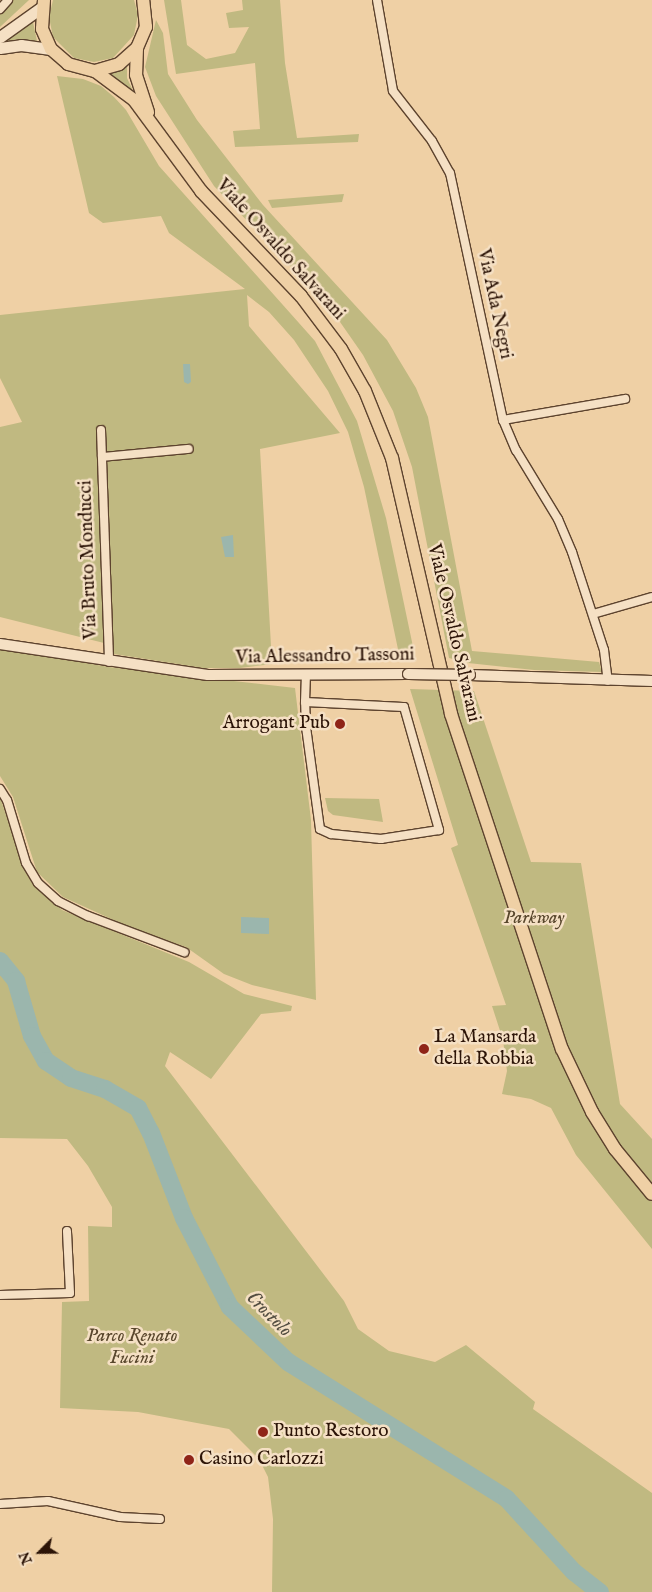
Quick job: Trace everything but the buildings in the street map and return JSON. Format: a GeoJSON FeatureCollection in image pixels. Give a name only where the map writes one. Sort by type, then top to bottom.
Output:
{"type":"FeatureCollection","features":[{"type":"Feature","properties":{"kind":"main road"},"geometry":{"type":"LineString","coordinates":[[43,3],[42,29],[51,49],[68,64],[95,71],[119,64],[137,48],[146,27],[143,0]]}},
{"type":"Feature","properties":{"kind":"main road"},"geometry":{"type":"LineString","coordinates":[[0,37],[43,3]]}},
{"type":"Feature","properties":{"kind":"main road"},"geometry":{"type":"LineString","coordinates":[[0,48],[21,45],[51,49]]}},
{"type":"Feature","properties":{"kind":"main road","name":"Viale Osvaldo Salvarani"},"geometry":{"type":"LineString","coordinates":[[137,48],[136,75],[152,121]]}},
{"type":"Feature","properties":{"kind":"main road","name":"Viale Osvaldo Salvarani"},"geometry":{"type":"LineString","coordinates":[[95,71],[116,85],[152,121],[202,192],[316,315],[341,349],[370,403],[400,486],[428,626],[451,714],[562,1049],[597,1119],[615,1149],[652,1194]]}},
{"type":"Feature","properties":{"kind":"street"},"geometry":{"type":"LineString","coordinates":[[0,9],[8,0]]}},
{"type":"Feature","properties":{"kind":"street","name":"Via Ada Negri"},"geometry":{"type":"LineString","coordinates":[[377,0],[393,91],[432,141],[450,173],[503,420],[516,450],[558,519],[593,614],[604,650],[608,680]]}},
{"type":"Feature","properties":{"kind":"street"},"geometry":{"type":"LineString","coordinates":[[503,420],[625,399]]}},
{"type":"Feature","properties":{"kind":"street","name":"Via Bruto Monducci"},"geometry":{"type":"LineString","coordinates":[[100,430],[109,662]]}},
{"type":"Feature","properties":{"kind":"street","name":"Via Bruto Monducci"},"geometry":{"type":"LineString","coordinates":[[102,456],[189,449]]}},
{"type":"Feature","properties":{"kind":"street"},"geometry":{"type":"LineString","coordinates":[[593,614],[652,597]]}},
{"type":"Feature","properties":{"kind":"street","name":"Via Alessandro Tassoni"},"geometry":{"type":"LineString","coordinates":[[0,644],[109,662],[208,675],[408,674],[652,681]]}},
{"type":"Feature","properties":{"kind":"street"},"geometry":{"type":"LineString","coordinates":[[305,702],[404,708],[439,830],[381,840],[331,834],[320,829],[305,702],[306,676]]}},
{"type":"Feature","properties":{"kind":"street"},"geometry":{"type":"LineString","coordinates":[[0,789],[31,874],[52,895],[118,930],[184,952]]}},
{"type":"Feature","properties":{"kind":"street"},"geometry":{"type":"LineString","coordinates":[[0,1295],[70,1293],[67,1231]]}},
{"type":"Feature","properties":{"kind":"street"},"geometry":{"type":"LineString","coordinates":[[0,1504],[48,1501],[120,1517],[160,1519]]}},
{"type":"Feature","properties":{"kind":"green space"},"geometry":{"type":"Polygon","coordinates":[[[8,0],[29,0],[0,27],[0,9],[8,0]]]}},
{"type":"Feature","properties":{"kind":"green space"},"geometry":{"type":"Polygon","coordinates":[[[53,0],[134,0],[138,15],[134,35],[113,58],[94,62],[74,58],[53,37],[49,17],[53,0]]]}},
{"type":"Feature","properties":{"kind":"green space"},"geometry":{"type":"Polygon","coordinates":[[[164,0],[181,0],[187,45],[206,59],[235,53],[249,27],[229,28],[226,13],[243,10],[242,0],[280,0],[285,63],[297,138],[359,134],[358,142],[235,147],[233,131],[260,129],[255,63],[176,74],[164,0]]]}},
{"type":"Feature","properties":{"kind":"green space"},"geometry":{"type":"Polygon","coordinates":[[[156,20],[163,33],[168,74],[197,120],[263,205],[387,340],[416,388],[428,417],[472,651],[599,662],[602,672],[534,670],[468,663],[449,658],[412,467],[393,411],[363,355],[331,309],[214,186],[156,96],[145,67],[156,20]]]}},
{"type":"Feature","properties":{"kind":"green space"},"geometry":{"type":"Polygon","coordinates":[[[33,22],[37,41],[19,39],[0,43],[33,22]]]}},
{"type":"Feature","properties":{"kind":"green space"},"geometry":{"type":"Polygon","coordinates":[[[127,65],[127,78],[134,93],[111,74],[127,65]]]}},
{"type":"Feature","properties":{"kind":"green space"},"geometry":{"type":"Polygon","coordinates":[[[57,76],[83,79],[101,86],[114,97],[126,110],[159,166],[315,341],[357,421],[386,518],[416,661],[399,654],[364,487],[348,432],[328,391],[294,340],[269,312],[247,295],[249,326],[340,433],[260,449],[272,664],[240,668],[203,668],[120,655],[109,653],[108,644],[0,617],[0,427],[22,422],[0,378],[0,315],[245,289],[169,233],[161,216],[103,223],[89,213],[57,76]]]}},
{"type":"Feature","properties":{"kind":"green space"},"geometry":{"type":"Polygon","coordinates":[[[344,194],[342,202],[272,208],[268,200],[344,194]]]}},
{"type":"Feature","properties":{"kind":"green space"},"geometry":{"type":"Polygon","coordinates":[[[0,648],[109,667],[295,688],[311,820],[316,1000],[252,985],[224,974],[186,947],[131,928],[63,897],[37,872],[13,797],[0,776],[0,648]]]}},
{"type":"Feature","properties":{"kind":"green space","name":"Parkway"},"geometry":{"type":"Polygon","coordinates":[[[410,689],[474,691],[531,862],[581,863],[620,1104],[652,1139],[652,1249],[576,1155],[551,1108],[531,1099],[502,1094],[507,1071],[503,1040],[492,1006],[506,1005],[451,848],[458,845],[410,689]]]}},
{"type":"Feature","properties":{"kind":"green space","name":"Parco Renato Fucini"},"geometry":{"type":"Polygon","coordinates":[[[0,797],[25,871],[32,883],[62,910],[189,962],[244,994],[292,1006],[291,1011],[261,1014],[211,1079],[170,1052],[165,1066],[344,1301],[358,1329],[389,1351],[435,1362],[466,1345],[535,1402],[533,1409],[652,1493],[652,1592],[272,1592],[273,1519],[268,1477],[259,1459],[229,1429],[138,1412],[60,1408],[62,1302],[89,1301],[88,1226],[112,1227],[112,1207],[88,1166],[67,1139],[0,1138],[0,797]]]}},
{"type":"Feature","properties":{"kind":"green space"},"geometry":{"type":"Polygon","coordinates":[[[325,798],[379,799],[383,822],[333,815],[328,811],[325,798]]]}},
{"type":"Feature","properties":{"kind":"water"},"geometry":{"type":"Polygon","coordinates":[[[183,364],[190,364],[191,382],[188,384],[184,382],[183,364]]]}},
{"type":"Feature","properties":{"kind":"water"},"geometry":{"type":"Polygon","coordinates":[[[233,535],[234,557],[225,557],[221,537],[233,535]]]}},
{"type":"Feature","properties":{"kind":"water"},"geometry":{"type":"Polygon","coordinates":[[[241,917],[269,918],[269,934],[241,933],[241,917]]]}},
{"type":"Feature","properties":{"kind":"waterway","name":"Crostolo"},"geometry":{"type":"LineString","coordinates":[[0,961],[16,981],[32,1036],[46,1061],[71,1078],[105,1089],[138,1108],[151,1133],[184,1218],[230,1307],[288,1362],[507,1499],[574,1572],[600,1592]]}},
{"type":"Feature","properties":{"kind":"place","name":"Arrogant Pub"},"geometry":{"type":"Point","coordinates":[340,724]}},
{"type":"Feature","properties":{"kind":"place","name":"La Mansarda della Robbia"},"geometry":{"type":"Point","coordinates":[424,1049]}},
{"type":"Feature","properties":{"kind":"place","name":"Punto Restoro"},"geometry":{"type":"Point","coordinates":[263,1432]}},
{"type":"Feature","properties":{"kind":"place","name":"Casino Carlozzi"},"geometry":{"type":"Point","coordinates":[189,1460]}}]}
